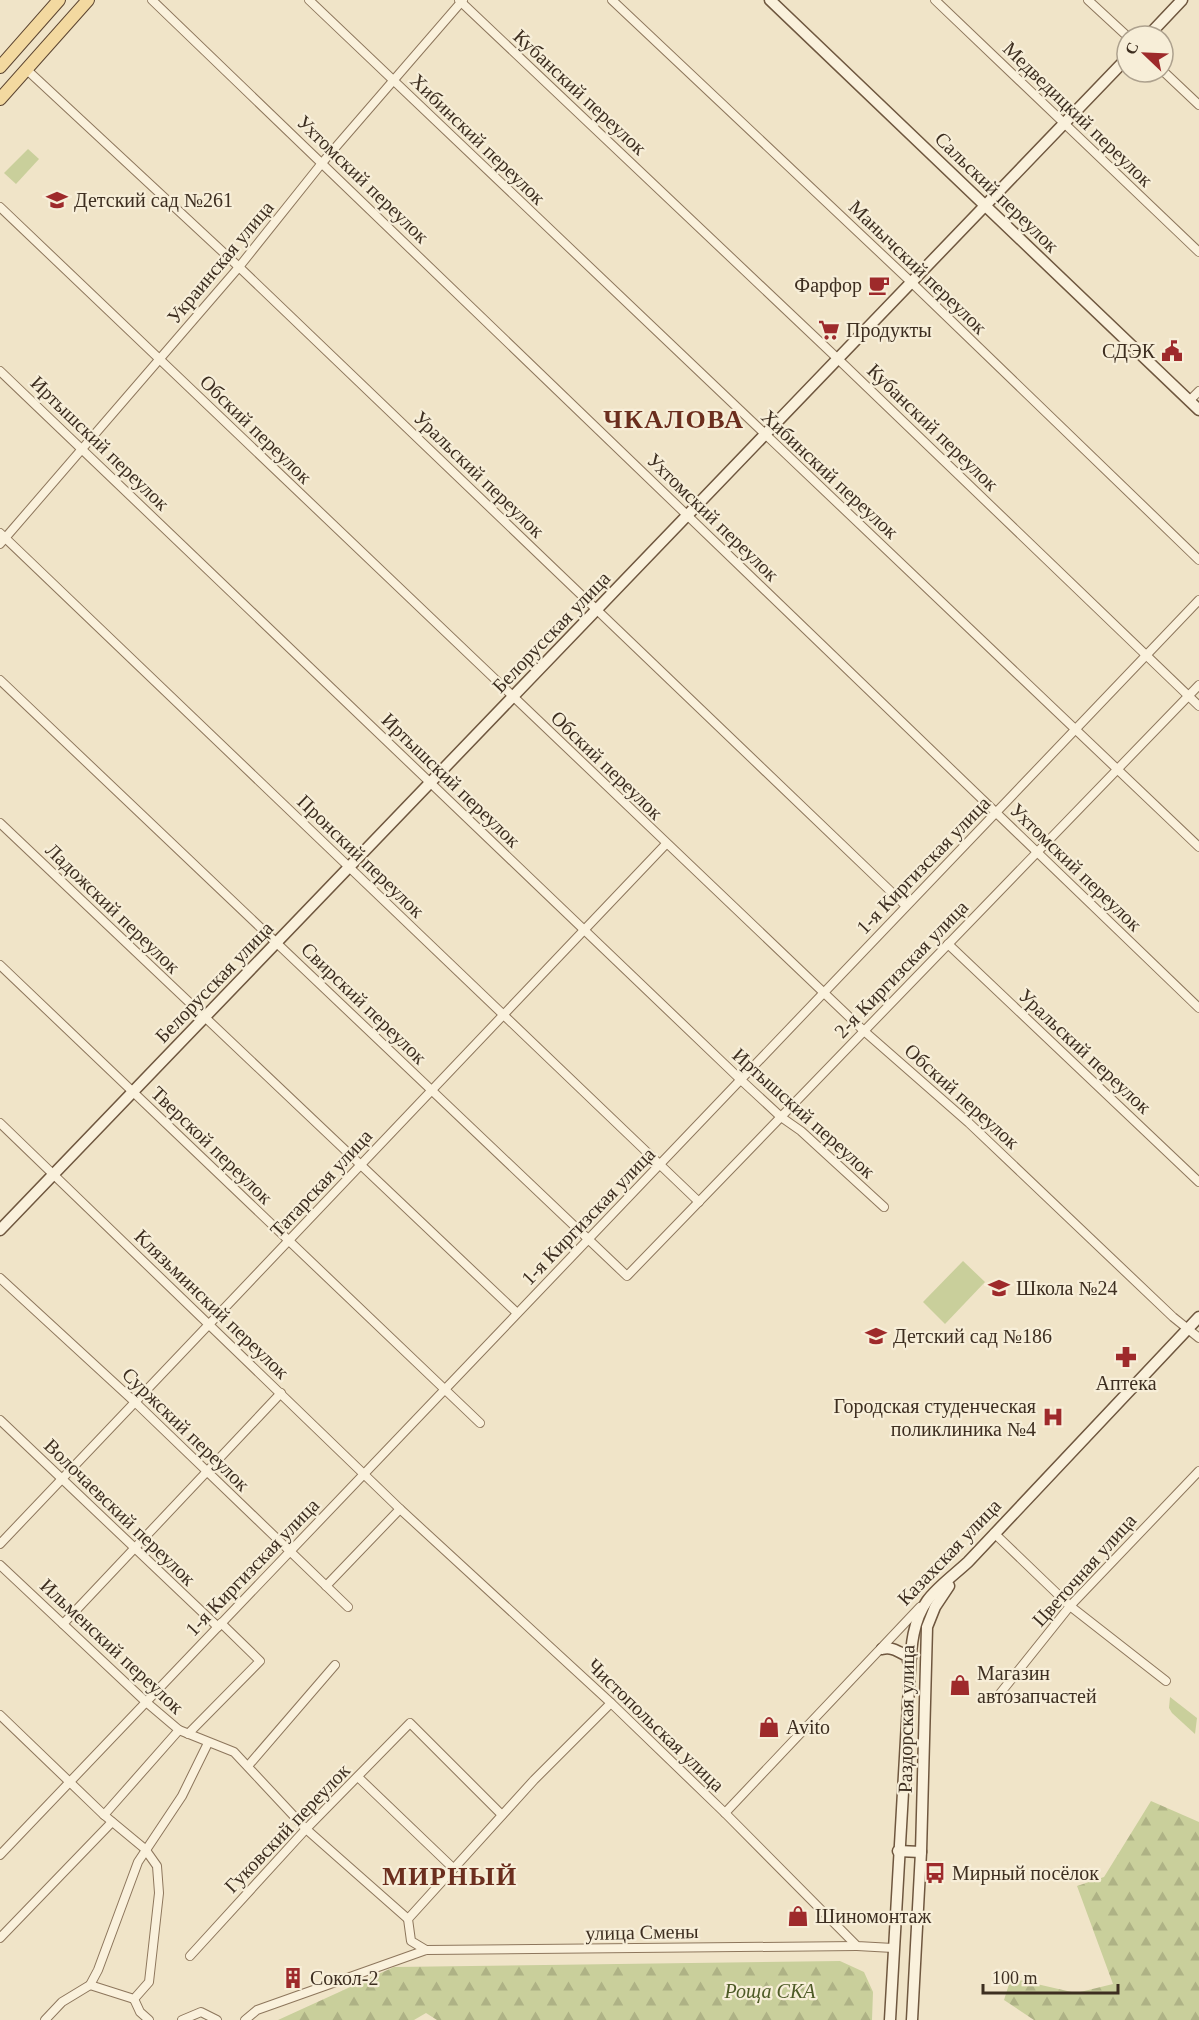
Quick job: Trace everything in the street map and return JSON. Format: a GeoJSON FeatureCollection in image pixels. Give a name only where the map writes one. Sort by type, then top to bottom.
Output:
{"type":"FeatureCollection","features":[{"type":"Feature","properties":{"kind":"main road"},"geometry":{"type":"LineString","coordinates":[[0,66],[59,0]]}},
{"type":"Feature","properties":{"kind":"main road"},"geometry":{"type":"LineString","coordinates":[[0,99],[88,0]]}},
{"type":"Feature","properties":{"kind":"main road","name":"Сальский переулок"},"geometry":{"type":"LineString","coordinates":[[770,0],[1199,410]]}},
{"type":"Feature","properties":{"kind":"main road"},"geometry":{"type":"LineString","coordinates":[[1159,24],[1182,0]]}},
{"type":"Feature","properties":{"kind":"main road","name":"Белорусская улица"},"geometry":{"type":"LineString","coordinates":[[0,1230],[1115,71]]}},
{"type":"Feature","properties":{"kind":"main road","name":"Казахская улица"},"geometry":{"type":"LineString","coordinates":[[928,1599],[968,1562],[1199,1317]]}},
{"type":"Feature","properties":{"kind":"main road","name":"Раздорская улица"},"geometry":{"type":"LineString","coordinates":[[912,2020],[921,1852],[927,1627],[935,1607],[968,1562]]}},
{"type":"Feature","properties":{"kind":"main road","name":"Раздорская улица"},"geometry":{"type":"LineString","coordinates":[[890,2020],[909,1669],[916,1625],[928,1599]]}},
{"type":"Feature","properties":{"kind":"main road"},"geometry":{"type":"LineString","coordinates":[[882,1649],[892,1648],[910,1658]]}},
{"type":"Feature","properties":{"kind":"main road"},"geometry":{"type":"LineString","coordinates":[[898,1851],[921,1852]]}},
{"type":"Feature","properties":{"kind":"street","name":"Ухтомский переулок"},"geometry":{"type":"LineString","coordinates":[[152,0],[1199,1008]]}},
{"type":"Feature","properties":{"kind":"street","name":"Хибинский переулок"},"geometry":{"type":"LineString","coordinates":[[309,0],[1199,847]]}},
{"type":"Feature","properties":{"kind":"street","name":"Манычский переулок"},"geometry":{"type":"LineString","coordinates":[[612,0],[911,282],[1199,560]]}},
{"type":"Feature","properties":{"kind":"street","name":"Медведицкий переулок"},"geometry":{"type":"LineString","coordinates":[[935,0],[1199,252]]}},
{"type":"Feature","properties":{"kind":"street"},"geometry":{"type":"LineString","coordinates":[[1088,0],[1115,25]]}},
{"type":"Feature","properties":{"kind":"street","name":"Украинская улица"},"geometry":{"type":"LineString","coordinates":[[2,538],[239,267],[322,163],[461,1]]}},
{"type":"Feature","properties":{"kind":"street","name":"Кубанский переулок"},"geometry":{"type":"LineString","coordinates":[[461,1],[1199,706]]}},
{"type":"Feature","properties":{"kind":"street","name":"Уральский переулок"},"geometry":{"type":"LineString","coordinates":[[26,69],[239,267],[906,906]]}},
{"type":"Feature","properties":{"kind":"street"},"geometry":{"type":"LineString","coordinates":[[1175,82],[1199,105]]}},
{"type":"Feature","properties":{"kind":"street","name":"Обский переулок"},"geometry":{"type":"LineString","coordinates":[[0,207],[512,698],[864,1031],[969,1123],[1199,1338]]}},
{"type":"Feature","properties":{"kind":"street","name":"Иртышский переулок"},"geometry":{"type":"LineString","coordinates":[[0,370],[741,1080],[885,1207]]}},
{"type":"Feature","properties":{"kind":"street"},"geometry":{"type":"LineString","coordinates":[[1189,401],[1199,391]]}},
{"type":"Feature","properties":{"kind":"street","name":"Пронский переулок"},"geometry":{"type":"LineString","coordinates":[[2,538],[699,1202]]}},
{"type":"Feature","properties":{"kind":"street","name":"1-я Киргизская улица"},"geometry":{"type":"LineString","coordinates":[[0,1855],[1199,600]]}},
{"type":"Feature","properties":{"kind":"street","name":"Свирский переулок"},"geometry":{"type":"LineString","coordinates":[[0,680],[627,1276]]}},
{"type":"Feature","properties":{"kind":"street","name":"2-я Киргизская улица"},"geometry":{"type":"LineString","coordinates":[[627,1276],[1199,684]]}},
{"type":"Feature","properties":{"kind":"street","name":"Ладожский переулок"},"geometry":{"type":"LineString","coordinates":[[0,823],[517,1314]]}},
{"type":"Feature","properties":{"kind":"street","name":"Татарская улица"},"geometry":{"type":"LineString","coordinates":[[0,1544],[666,844]]}},
{"type":"Feature","properties":{"kind":"street","name":"Уральский переулок"},"geometry":{"type":"LineString","coordinates":[[948,944],[1199,1182]]}},
{"type":"Feature","properties":{"kind":"street","name":"Тверской переулок"},"geometry":{"type":"LineString","coordinates":[[0,965],[480,1423]]}},
{"type":"Feature","properties":{"kind":"street","name":"Клязьминский переулок"},"geometry":{"type":"LineString","coordinates":[[0,1123],[400,1509]]}},
{"type":"Feature","properties":{"kind":"street","name":"Суржский переулок"},"geometry":{"type":"LineString","coordinates":[[0,1278],[136,1403],[348,1606]]}},
{"type":"Feature","properties":{"kind":"street"},"geometry":{"type":"LineString","coordinates":[[63,1624],[281,1393]]}},
{"type":"Feature","properties":{"kind":"street","name":"Волочаевский переулок"},"geometry":{"type":"LineString","coordinates":[[0,1420],[134,1548],[260,1661],[188,1734]]}},
{"type":"Feature","properties":{"kind":"street","name":"Цветочная улица"},"geometry":{"type":"LineString","coordinates":[[998,1696],[1070,1606],[1199,1471]]}},
{"type":"Feature","properties":{"kind":"street"},"geometry":{"type":"LineString","coordinates":[[326,1586],[400,1509]]}},
{"type":"Feature","properties":{"kind":"street","name":"Чистопольская улица"},"geometry":{"type":"LineString","coordinates":[[400,1509],[611,1703],[858,1946]]}},
{"type":"Feature","properties":{"kind":"street"},"geometry":{"type":"LineString","coordinates":[[994,1533],[1070,1606],[1166,1681]]}},
{"type":"Feature","properties":{"kind":"street","name":"Ильменский переулок"},"geometry":{"type":"LineString","coordinates":[[0,1565],[179,1730],[234,1752],[306,1829],[408,1919]]}},
{"type":"Feature","properties":{"kind":"street","name":"Казахская улица"},"geometry":{"type":"LineString","coordinates":[[725,1813],[928,1599]]}},
{"type":"Feature","properties":{"kind":"street"},"geometry":{"type":"LineString","coordinates":[[248,1766],[335,1665]]}},
{"type":"Feature","properties":{"kind":"street"},"geometry":{"type":"LineString","coordinates":[[426,1950],[411,1941],[408,1919],[502,1815],[611,1703]]}},
{"type":"Feature","properties":{"kind":"street"},"geometry":{"type":"LineString","coordinates":[[0,1715],[104,1815],[145,1850],[157,1866],[159,1893],[149,1982],[134,1999]]}},
{"type":"Feature","properties":{"kind":"street"},"geometry":{"type":"LineString","coordinates":[[0,1728],[7,1722]]}},
{"type":"Feature","properties":{"kind":"street","name":"Гуковский переулок"},"geometry":{"type":"LineString","coordinates":[[190,1956],[306,1829],[410,1723],[502,1815]]}},
{"type":"Feature","properties":{"kind":"street"},"geometry":{"type":"LineString","coordinates":[[104,1815],[179,1730]]}},
{"type":"Feature","properties":{"kind":"street"},"geometry":{"type":"LineString","coordinates":[[45,2020],[62,2002],[90,1985],[98,1970],[138,1862],[182,1796],[208,1743]]}},
{"type":"Feature","properties":{"kind":"street"},"geometry":{"type":"LineString","coordinates":[[358,1777],[453,1868]]}},
{"type":"Feature","properties":{"kind":"street"},"geometry":{"type":"LineString","coordinates":[[0,1938],[112,1822]]}},
{"type":"Feature","properties":{"kind":"street"},"geometry":{"type":"LineString","coordinates":[[858,1946],[893,1948]]}},
{"type":"Feature","properties":{"kind":"street","name":"улица Смены"},"geometry":{"type":"LineString","coordinates":[[245,2020],[257,2010],[426,1950],[858,1946]]}},
{"type":"Feature","properties":{"kind":"street"},"geometry":{"type":"LineString","coordinates":[[90,1985],[134,1999],[140,2012],[149,2020]]}},
{"type":"Feature","properties":{"kind":"street"},"geometry":{"type":"LineString","coordinates":[[182,2020],[201,2012],[217,2020]]}},
{"type":"Feature","properties":{"kind":"green space"},"geometry":{"type":"Polygon","coordinates":[[[28,149],[39,159],[16,184],[4,173],[28,149]]]}},
{"type":"Feature","properties":{"kind":"green space"},"geometry":{"type":"Polygon","coordinates":[[[963,1261],[985,1282],[945,1324],[923,1302],[963,1261]]]}},
{"type":"Feature","properties":{"kind":"green space"},"geometry":{"type":"Polygon","coordinates":[[[1170,1697],[1197,1718],[1195,1734],[1172,1713],[1169,1708],[1170,1697]]]}},
{"type":"Feature","properties":{"kind":"green space"},"geometry":{"type":"Polygon","coordinates":[[[1151,1801],[1199,1822],[1199,2020],[1034,2020],[1004,2000],[1011,1978],[1076,1993],[1113,1984],[1077,1886],[1104,1877],[1151,1801]]]}},
{"type":"Feature","properties":{"kind":"green space","name":"Роща СКА"},"geometry":{"type":"Polygon","coordinates":[[[840,1961],[864,1972],[873,1992],[872,2020],[437,2020],[426,2013],[414,2020],[278,2020],[394,1967],[840,1961]]]}},
{"type":"Feature","properties":{"kind":"place","name":"Детский сад №261"},"geometry":{"type":"Point","coordinates":[57,200]}},
{"type":"Feature","properties":{"kind":"place","name":"Фарфор"},"geometry":{"type":"Point","coordinates":[879,285]}},
{"type":"Feature","properties":{"kind":"place","name":"Продукты"},"geometry":{"type":"Point","coordinates":[829,330]}},
{"type":"Feature","properties":{"kind":"place","name":"СДЭК"},"geometry":{"type":"Point","coordinates":[1172,351]}},
{"type":"Feature","properties":{"kind":"place","name":"Школа №24"},"geometry":{"type":"Point","coordinates":[999,1288]}},
{"type":"Feature","properties":{"kind":"place","name":"Детский сад №186"},"geometry":{"type":"Point","coordinates":[876,1336]}},
{"type":"Feature","properties":{"kind":"place","name":"Аптека"},"geometry":{"type":"Point","coordinates":[1126,1357]}},
{"type":"Feature","properties":{"kind":"place","name":"Городская студенческая поликлиника №4"},"geometry":{"type":"Point","coordinates":[1053,1417]}},
{"type":"Feature","properties":{"kind":"place","name":"Магазин автозапчастей"},"geometry":{"type":"Point","coordinates":[960,1685]}},
{"type":"Feature","properties":{"kind":"place","name":"Avito"},"geometry":{"type":"Point","coordinates":[769,1727]}},
{"type":"Feature","properties":{"kind":"place","name":"Мирный посёлок"},"geometry":{"type":"Point","coordinates":[935,1873]}},
{"type":"Feature","properties":{"kind":"place","name":"Шиномонтаж"},"geometry":{"type":"Point","coordinates":[798,1916]}},
{"type":"Feature","properties":{"kind":"place","name":"Сокол-2"},"geometry":{"type":"Point","coordinates":[293,1978]}},
{"type":"Feature","properties":{"kind":"district","name":"ЧКАЛОВА"},"geometry":{"type":"Point","coordinates":[674,419]}},
{"type":"Feature","properties":{"kind":"district","name":"МИРНЫЙ"},"geometry":{"type":"Point","coordinates":[450,1876]}}]}
